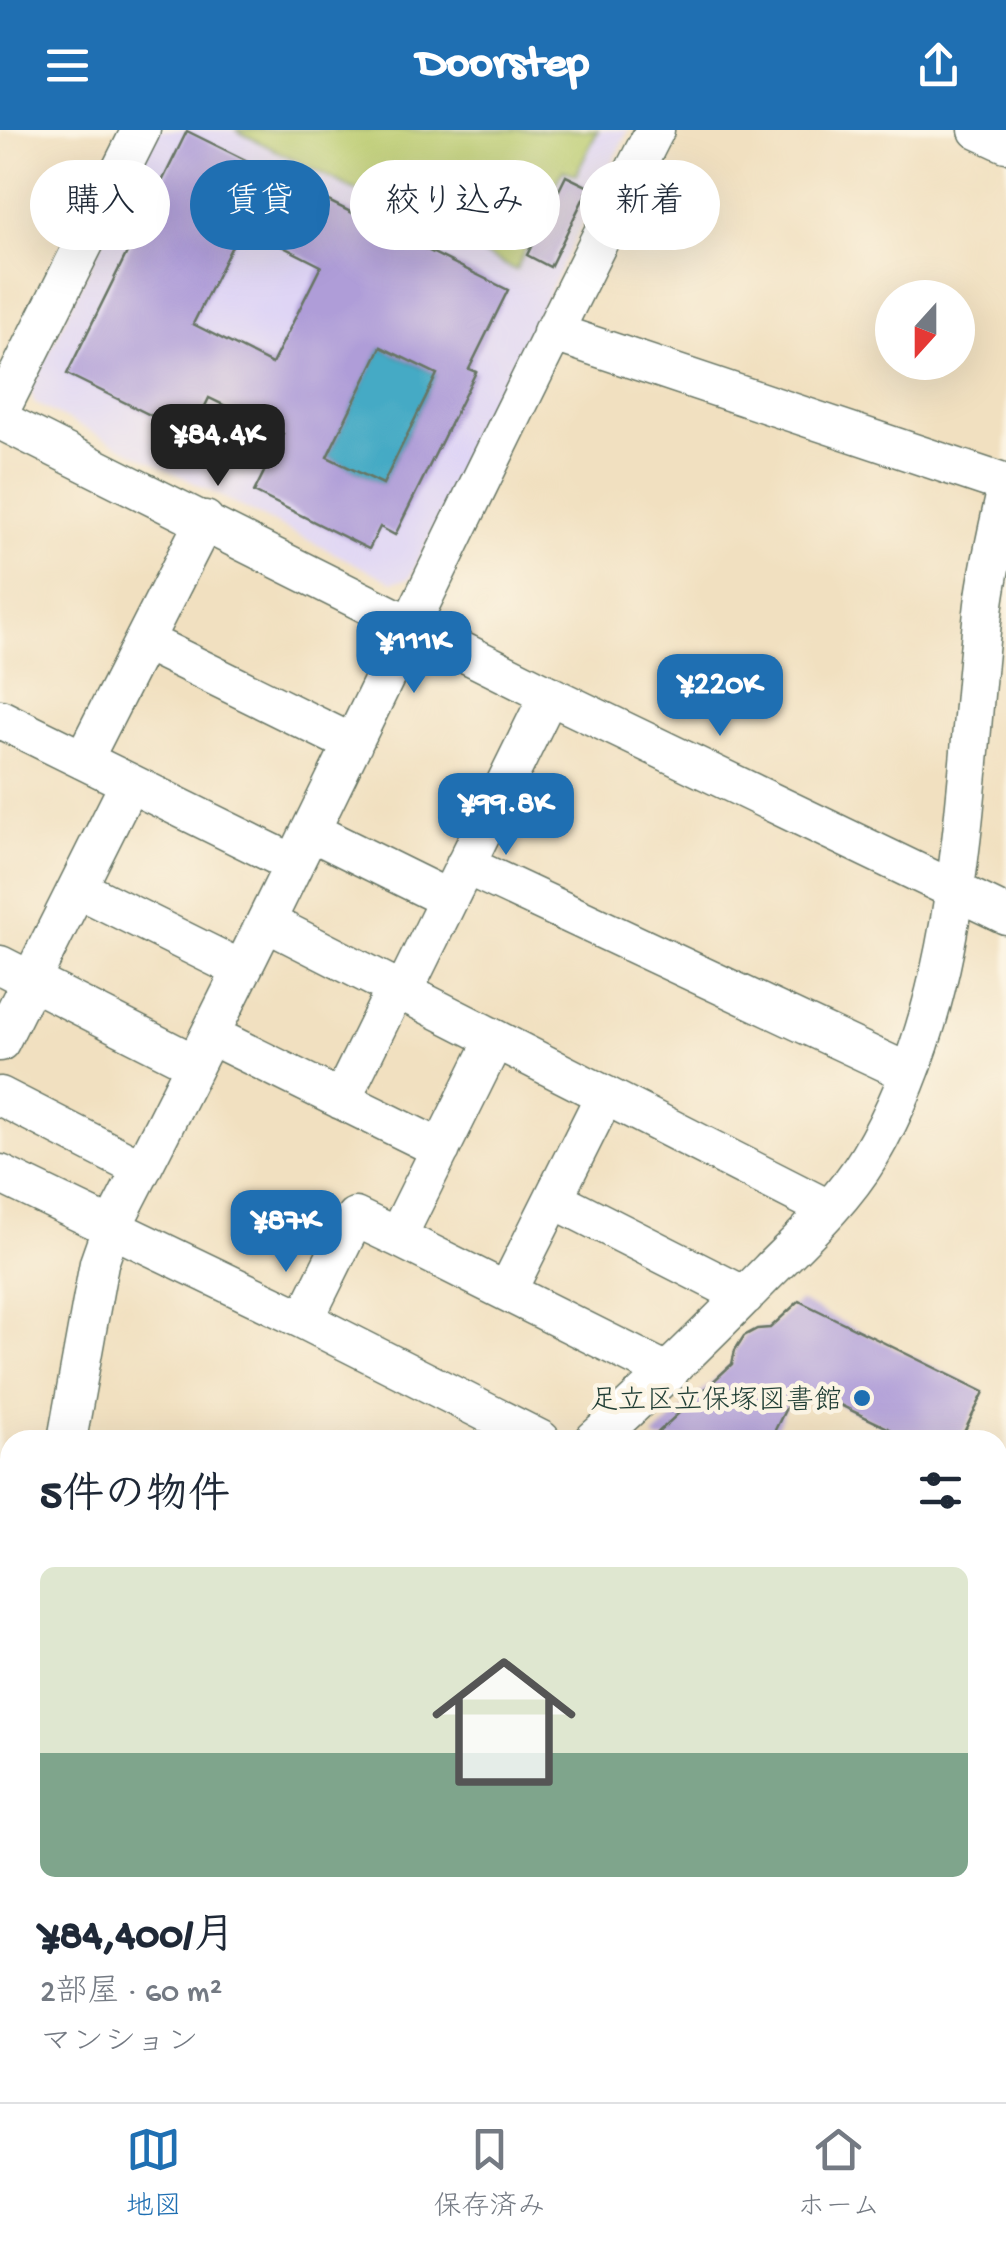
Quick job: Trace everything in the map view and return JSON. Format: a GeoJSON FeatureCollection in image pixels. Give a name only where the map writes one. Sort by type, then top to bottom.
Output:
{"type":"FeatureCollection","features":[{"type":"Feature","properties":{"kind":"street"},"geometry":{"type":"LineString","coordinates":[[0,411],[141,130]]}},
{"type":"Feature","properties":{"kind":"street"},"geometry":{"type":"LineString","coordinates":[[69,1430],[99,1263],[111,1229],[353,744],[406,623],[655,130]]}},
{"type":"Feature","properties":{"kind":"street"},"geometry":{"type":"LineString","coordinates":[[978,130],[1006,143]]}},
{"type":"Feature","properties":{"kind":"street"},"geometry":{"type":"LineString","coordinates":[[552,332],[1006,484]]}},
{"type":"Feature","properties":{"kind":"street"},"geometry":{"type":"LineString","coordinates":[[0,420],[549,694],[1006,915]]}},
{"type":"Feature","properties":{"kind":"street"},"geometry":{"type":"LineString","coordinates":[[605,1430],[669,1374],[828,1209],[867,1162],[891,1117],[909,1074],[941,968],[996,604],[1006,492]]}},
{"type":"Feature","properties":{"kind":"street"},"geometry":{"type":"LineString","coordinates":[[83,760],[204,520]]}},
{"type":"Feature","properties":{"kind":"street"},"geometry":{"type":"LineString","coordinates":[[144,641],[353,744]]}},
{"type":"Feature","properties":{"kind":"street"},"geometry":{"type":"LineString","coordinates":[[341,1100],[448,900],[549,694]]}},
{"type":"Feature","properties":{"kind":"street"},"geometry":{"type":"LineString","coordinates":[[0,719],[128,784],[448,900]]}},
{"type":"Feature","properties":{"kind":"street"},"geometry":{"type":"LineString","coordinates":[[0,1042],[15,973],[77,888],[128,784]]}},
{"type":"Feature","properties":{"kind":"street"},"geometry":{"type":"LineString","coordinates":[[465,865],[909,1074]]}},
{"type":"Feature","properties":{"kind":"street"},"geometry":{"type":"LineString","coordinates":[[77,888],[242,970]]}},
{"type":"Feature","properties":{"kind":"street"},"geometry":{"type":"LineString","coordinates":[[266,922],[828,1209]]}},
{"type":"Feature","properties":{"kind":"street"},"geometry":{"type":"LineString","coordinates":[[15,973],[341,1100],[440,1149]]}},
{"type":"Feature","properties":{"kind":"street"},"geometry":{"type":"LineString","coordinates":[[397,1236],[495,1039]]}},
{"type":"Feature","properties":{"kind":"street"},"geometry":{"type":"LineString","coordinates":[[508,1291],[605,1095]]}},
{"type":"Feature","properties":{"kind":"street"},"geometry":{"type":"LineString","coordinates":[[0,1096],[142,1168]]}},
{"type":"Feature","properties":{"kind":"street"},"geometry":{"type":"LineString","coordinates":[[0,1174],[304,1320],[520,1430]]}},
{"type":"Feature","properties":{"kind":"street"},"geometry":{"type":"LineString","coordinates":[[554,1199],[745,1296]]}},
{"type":"Feature","properties":{"kind":"street"},"geometry":{"type":"LineString","coordinates":[[304,1320],[355,1217],[669,1374]]}},
{"type":"Feature","properties":{"kind":"shaded area"},"geometry":{"type":"Polygon","coordinates":[[[155,130],[628,130],[613,160],[580,160],[580,229],[410,578],[392,582],[34,403],[31,390],[98,250],[170,250],[170,160],[141,160],[155,130]]]}},
{"type":"Feature","properties":{"kind":"green space"},"geometry":{"type":"Polygon","coordinates":[[[235,130],[598,130],[576,175],[563,170],[560,176],[560,160],[350,160],[350,187],[330,177],[330,160],[295,160],[235,130]]]}},
{"type":"Feature","properties":{"kind":"green space"},"geometry":{"type":"Polygon","coordinates":[[[476,250],[525,250],[516,270],[476,250]]]}},
{"type":"Feature","properties":{"kind":"water"},"geometry":{"type":"Polygon","coordinates":[[[381,347],[437,374],[383,484],[327,457],[381,347]]]}},
{"type":"Feature","properties":{"kind":"building"},"geometry":{"type":"Polygon","coordinates":[[[187,131],[246,160],[190,160],[190,250],[230,250],[193,324],[272,364],[321,266],[289,250],[330,250],[330,202],[350,212],[350,250],[427,250],[508,290],[469,369],[476,372],[395,535],[380,527],[369,549],[254,492],[283,434],[209,398],[191,435],[67,374],[128,250],[170,250],[170,165],[187,131]],[[381,347],[327,457],[383,484],[437,374],[381,347]]]}},
{"type":"Feature","properties":{"kind":"building"},"geometry":{"type":"Polygon","coordinates":[[[566,176],[580,183],[580,205],[560,246],[560,188],[566,176]]]}},
{"type":"Feature","properties":{"kind":"building"},"geometry":{"type":"Polygon","coordinates":[[[529,250],[558,250],[550,267],[527,255],[529,250]]]}},
{"type":"Feature","properties":{"kind":"building"},"geometry":{"type":"Polygon","coordinates":[[[799,1301],[984,1392],[965,1430],[890,1430],[830,1400],[815,1404],[792,1396],[775,1430],[661,1430],[732,1364],[744,1336],[770,1328],[799,1301]]]}},
{"type":"Feature","properties":{"kind":"place","name":"足立区立保塚図書館"},"geometry":{"type":"Point","coordinates":[862,1398]}}]}
